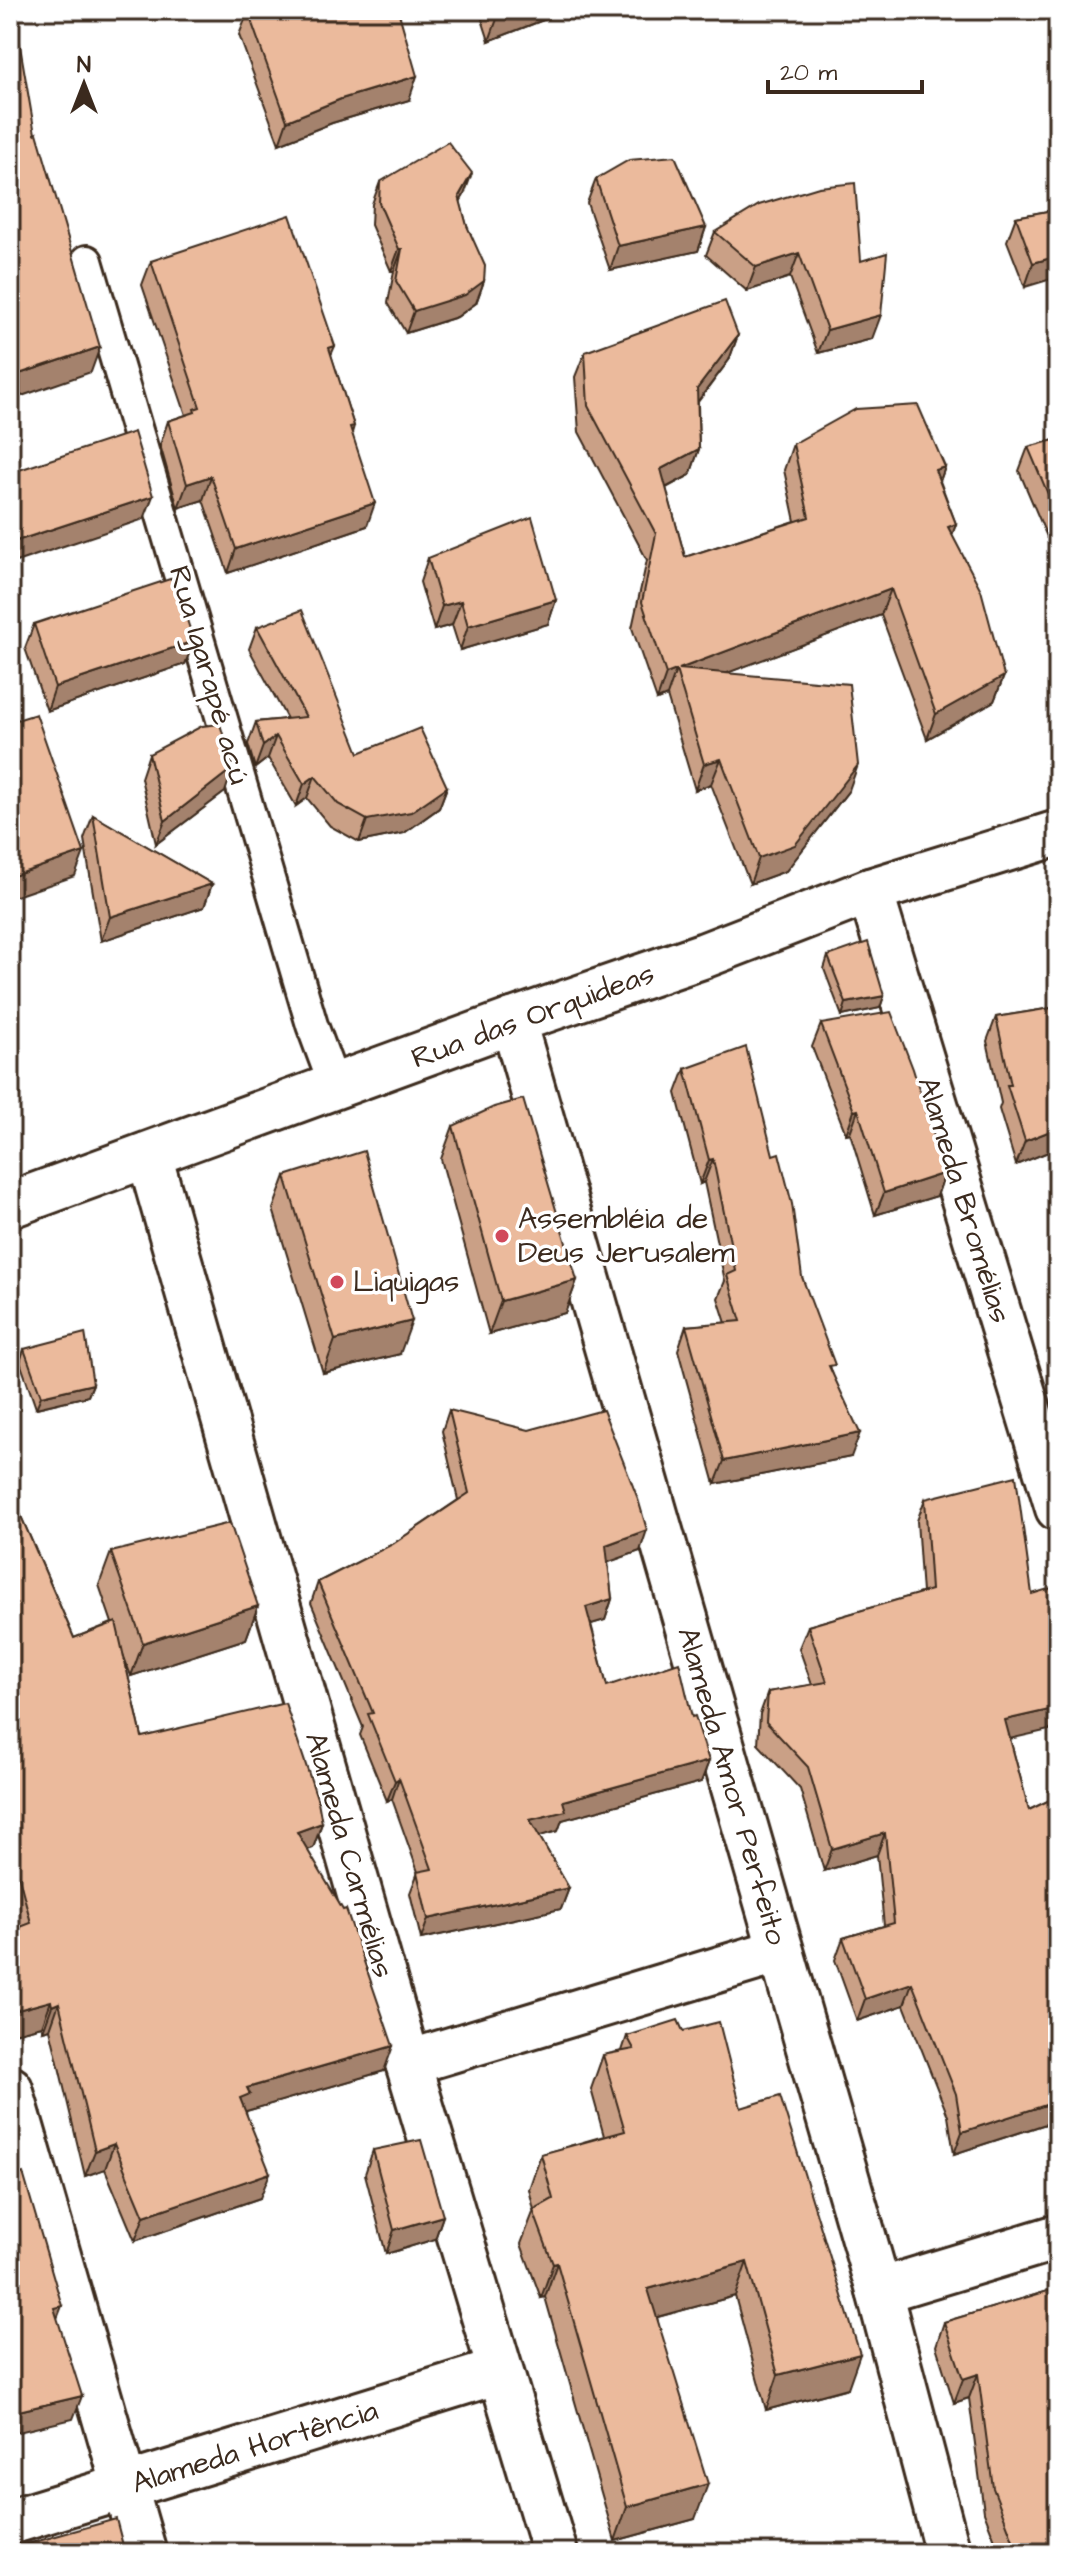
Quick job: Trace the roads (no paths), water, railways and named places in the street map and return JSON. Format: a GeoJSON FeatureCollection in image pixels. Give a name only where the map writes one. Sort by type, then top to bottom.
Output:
{"type":"FeatureCollection","features":[{"type":"Feature","properties":{"kind":"street","name":"Rua das Orquideas"},"geometry":{"type":"LineString","coordinates":[[10,1205],[513,1021],[705,955],[870,891],[1058,833]]}},
{"type":"Feature","properties":{"kind":"street","name":"Alameda Bromélias"},"geometry":{"type":"LineString","coordinates":[[870,891],[1058,1508]]}},
{"type":"Feature","properties":{"kind":"street","name":"Alameda Amor Perfeito"},"geometry":{"type":"LineString","coordinates":[[513,1021],[879,2291],[948,2553]]}},
{"type":"Feature","properties":{"kind":"street","name":"Alameda Carmélias"},"geometry":{"type":"LineString","coordinates":[[149,1155],[408,2063],[555,2553]]}},
{"type":"Feature","properties":{"kind":"street"},"geometry":{"type":"LineString","coordinates":[[408,2063],[780,1951]]}},
{"type":"Feature","properties":{"kind":"street"},"geometry":{"type":"LineString","coordinates":[[10,2089],[144,2553]]}},
{"type":"Feature","properties":{"kind":"street"},"geometry":{"type":"LineString","coordinates":[[879,2291],[1058,2237]]}},
{"type":"Feature","properties":{"kind":"street","name":"Alameda Hortência"},"geometry":{"type":"LineString","coordinates":[[10,2522],[499,2371]]}},
{"type":"Feature","properties":{"kind":"lane","name":"Rua Igarapé acú"},"geometry":{"type":"LineString","coordinates":[[87,261],[312,1025],[335,1087]]}},
{"type":"Feature","properties":{"kind":"place","name":"Assembléia de Deus Jerusalem"},"geometry":{"type":"Point","coordinates":[502,1236]}},
{"type":"Feature","properties":{"kind":"place","name":"Liquigas"},"geometry":{"type":"Point","coordinates":[337,1282]}}]}
